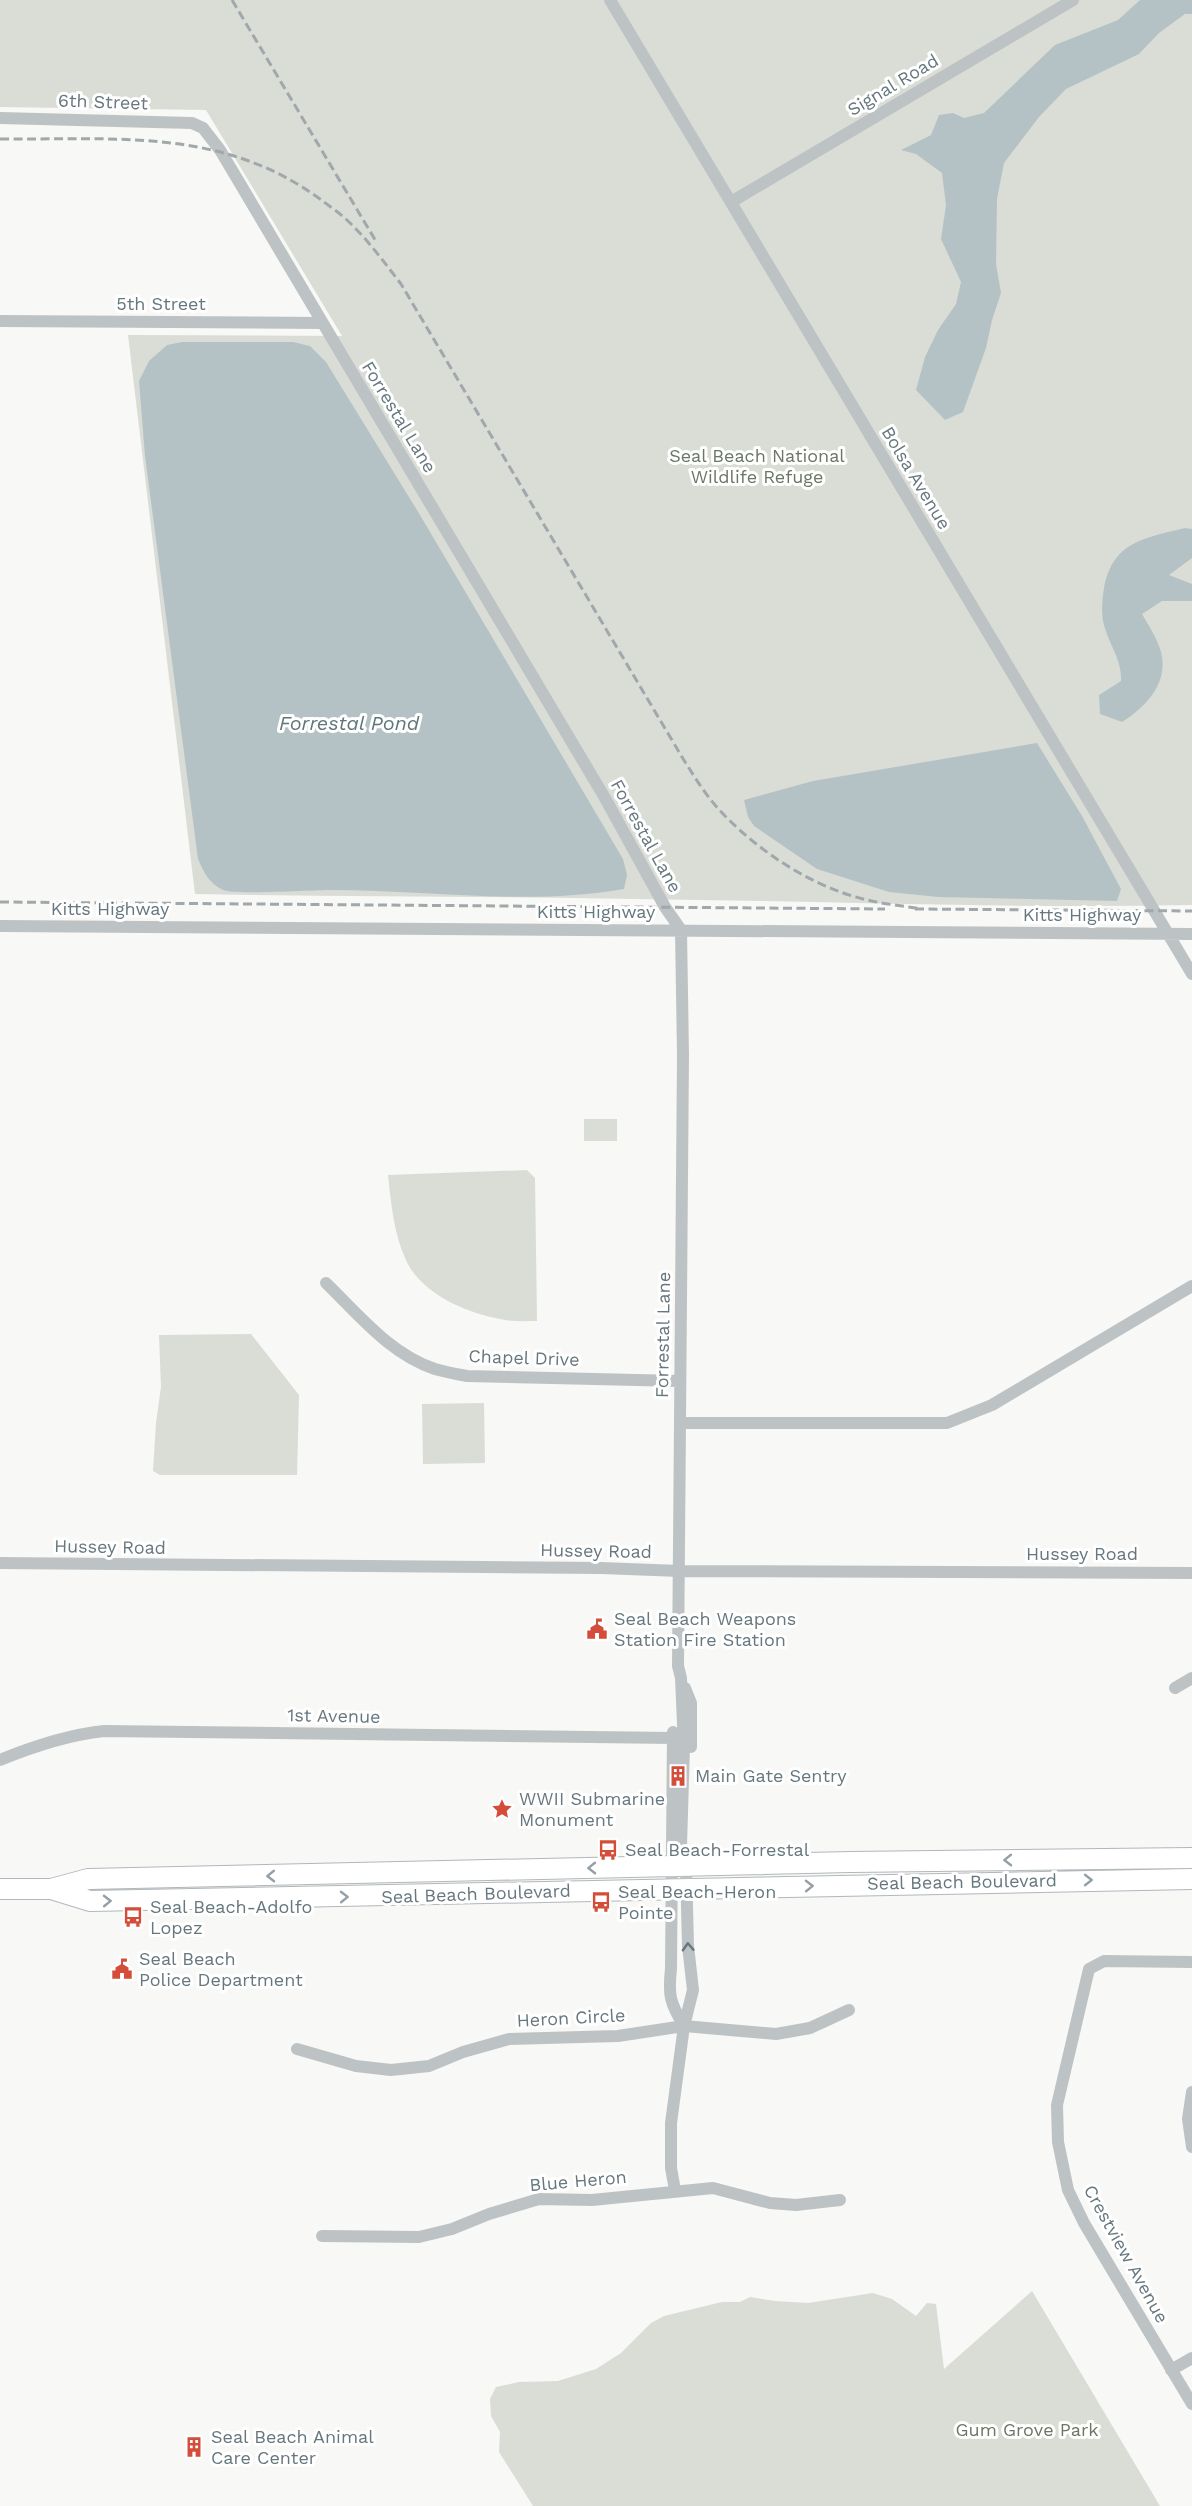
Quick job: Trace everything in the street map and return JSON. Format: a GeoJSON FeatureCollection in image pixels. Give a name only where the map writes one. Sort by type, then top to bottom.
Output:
{"type":"FeatureCollection","features":[{"type":"Feature","properties":{"kind":"main road","name":"Seal Beach Boulevard"},"geometry":{"type":"LineString","coordinates":[[0,1889],[51,1888],[88,1879],[1192,1858]]}},
{"type":"Feature","properties":{"kind":"main road","name":"Seal Beach Boulevard"},"geometry":{"type":"LineString","coordinates":[[51,1888],[90,1901],[1192,1879]]}},
{"type":"Feature","properties":{"kind":"street","name":"Bolsa Avenue"},"geometry":{"type":"LineString","coordinates":[[610,0],[1192,974]]}},
{"type":"Feature","properties":{"kind":"street","name":"Signal Road"},"geometry":{"type":"LineString","coordinates":[[731,202],[1073,0]]}},
{"type":"Feature","properties":{"kind":"street","name":"6th Street"},"geometry":{"type":"LineString","coordinates":[[0,118],[192,123],[203,128]]}},
{"type":"Feature","properties":{"kind":"street","name":"Forrestal Lane"},"geometry":{"type":"LineString","coordinates":[[203,128],[220,150],[681,930],[683,1090],[680,1672],[684,1769],[679,1866]]}},
{"type":"Feature","properties":{"kind":"street","name":"5th Street"},"geometry":{"type":"LineString","coordinates":[[0,321],[322,323]]}},
{"type":"Feature","properties":{"kind":"street","name":"Kitts Highway"},"geometry":{"type":"LineString","coordinates":[[0,926],[1192,934]]}},
{"type":"Feature","properties":{"kind":"street","name":"Chapel Drive"},"geometry":{"type":"LineString","coordinates":[[326,1283],[384,1340],[410,1358],[435,1369],[476,1376],[680,1381]]}},
{"type":"Feature","properties":{"kind":"street"},"geometry":{"type":"LineString","coordinates":[[680,1423],[947,1423],[992,1405],[1192,1286]]}},
{"type":"Feature","properties":{"kind":"street","name":"Hussey Road"},"geometry":{"type":"LineString","coordinates":[[0,1563],[601,1568],[680,1571],[1192,1573]]}},
{"type":"Feature","properties":{"kind":"street","name":"Forrestal Lane"},"geometry":{"type":"LineString","coordinates":[[679,1866],[673,1738],[674,1678],[680,1672]]}},
{"type":"Feature","properties":{"kind":"street"},"geometry":{"type":"LineString","coordinates":[[1175,1688],[1192,1678]]}},
{"type":"Feature","properties":{"kind":"street","name":"1st Avenue"},"geometry":{"type":"LineString","coordinates":[[0,1760],[75,1734],[104,1731],[673,1738]]}},
{"type":"Feature","properties":{"kind":"street"},"geometry":{"type":"LineString","coordinates":[[679,1866],[679,1889],[669,1992],[671,2005],[684,2026]]}},
{"type":"Feature","properties":{"kind":"street"},"geometry":{"type":"LineString","coordinates":[[675,2190],[671,2168],[671,2123],[684,2026],[693,1990],[679,1889]]}},
{"type":"Feature","properties":{"kind":"street","name":"Crestview Avenue"},"geometry":{"type":"LineString","coordinates":[[1192,1962],[1104,1961],[1089,1969],[1057,2105],[1058,2142],[1068,2190],[1084,2223],[1192,2404]]}},
{"type":"Feature","properties":{"kind":"street","name":"Heron Circle"},"geometry":{"type":"LineString","coordinates":[[297,2049],[356,2066],[390,2070],[429,2066],[463,2052],[509,2039],[618,2036],[684,2026],[776,2034],[810,2028],[849,2010]]}},
{"type":"Feature","properties":{"kind":"street"},"geometry":{"type":"LineString","coordinates":[[1192,2092],[1188,2119],[1192,2147]]}},
{"type":"Feature","properties":{"kind":"street","name":"Blue Heron"},"geometry":{"type":"LineString","coordinates":[[322,2236],[419,2237],[452,2229],[489,2214],[539,2199],[592,2200],[713,2188],[770,2203],[796,2205],[840,2200]]}},
{"type":"Feature","properties":{"kind":"street"},"geometry":{"type":"LineString","coordinates":[[1172,2370],[1192,2358]]}},
{"type":"Feature","properties":{"kind":"green space","name":"Seal Beach National Wildlife Refuge"},"geometry":{"type":"Polygon","coordinates":[[[0,0],[1192,0],[1192,905],[984,905],[195,894],[128,335],[342,336],[206,110],[0,107],[0,0]]]}},
{"type":"Feature","properties":{"kind":"green space"},"geometry":{"type":"Polygon","coordinates":[[[584,1119],[617,1119],[617,1141],[584,1141],[584,1119]]]}},
{"type":"Feature","properties":{"kind":"green space"},"geometry":{"type":"Polygon","coordinates":[[[527,1170],[535,1178],[537,1321],[505,1320],[474,1312],[446,1300],[422,1283],[406,1260],[399,1240],[388,1175],[527,1170]]]}},
{"type":"Feature","properties":{"kind":"green space"},"geometry":{"type":"Polygon","coordinates":[[[251,1334],[299,1395],[297,1475],[160,1475],[153,1471],[161,1387],[159,1335],[251,1334]]]}},
{"type":"Feature","properties":{"kind":"green space"},"geometry":{"type":"Polygon","coordinates":[[[484,1403],[485,1463],[423,1464],[422,1404],[484,1403]]]}},
{"type":"Feature","properties":{"kind":"green space","name":"Gum Grove Park"},"geometry":{"type":"Polygon","coordinates":[[[1032,2291],[1160,2506],[533,2506],[499,2452],[500,2432],[491,2416],[490,2399],[496,2387],[519,2382],[558,2381],[596,2369],[621,2353],[651,2323],[664,2316],[722,2302],[740,2302],[750,2297],[808,2303],[873,2293],[892,2299],[916,2316],[927,2303],[936,2304],[944,2369],[1032,2291]]]}},
{"type":"Feature","properties":{"kind":"water"},"geometry":{"type":"Polygon","coordinates":[[[1140,0],[1192,0],[1192,14],[1185,14],[1159,33],[1139,54],[1066,89],[1039,117],[1004,163],[997,199],[996,264],[1001,293],[986,348],[963,412],[945,420],[916,390],[925,357],[938,330],[956,304],[961,282],[941,239],[946,205],[942,173],[916,154],[901,150],[931,135],[939,115],[953,113],[964,118],[984,113],[1055,45],[1118,20],[1140,0]]]}},
{"type":"Feature","properties":{"kind":"water","name":"Forrestal Pond"},"geometry":{"type":"Polygon","coordinates":[[[182,342],[293,342],[310,346],[326,362],[420,515],[623,859],[627,875],[624,889],[588,894],[515,897],[332,890],[242,892],[223,890],[207,877],[198,859],[145,456],[139,381],[149,361],[167,345],[182,342]]]}},
{"type":"Feature","properties":{"kind":"water"},"geometry":{"type":"Polygon","coordinates":[[[1185,528],[1192,529],[1192,558],[1169,575],[1192,584],[1192,601],[1162,601],[1142,614],[1161,652],[1163,663],[1159,684],[1147,701],[1122,722],[1100,714],[1099,695],[1121,681],[1117,659],[1102,616],[1103,593],[1108,572],[1123,551],[1133,544],[1185,528]]]}},
{"type":"Feature","properties":{"kind":"water"},"geometry":{"type":"Polygon","coordinates":[[[1037,743],[1082,816],[1121,889],[1117,901],[938,897],[889,892],[817,869],[754,826],[748,817],[744,800],[813,781],[1037,743]]]}},
{"type":"Feature","properties":{"kind":"railway"},"geometry":{"type":"LineString","coordinates":[[232,0],[377,243]]}},
{"type":"Feature","properties":{"kind":"railway"},"geometry":{"type":"LineString","coordinates":[[0,139],[126,139],[166,142],[206,149],[244,159],[283,176],[342,215],[369,243],[401,284],[682,757],[713,803],[756,844],[807,877],[863,899],[923,909]]}},
{"type":"Feature","properties":{"kind":"railway"},"geometry":{"type":"LineString","coordinates":[[0,902],[885,909]]}},
{"type":"Feature","properties":{"kind":"railway"},"geometry":{"type":"LineString","coordinates":[[915,909],[1192,911]]}},
{"type":"Feature","properties":{"kind":"place","name":"Seal Beach Weapons Station Fire Station"},"geometry":{"type":"Point","coordinates":[597,1629]}},
{"type":"Feature","properties":{"kind":"place","name":"Main Gate Sentry"},"geometry":{"type":"Point","coordinates":[678,1776]}},
{"type":"Feature","properties":{"kind":"place","name":"WWII Submarine Monument"},"geometry":{"type":"Point","coordinates":[502,1809]}},
{"type":"Feature","properties":{"kind":"place","name":"Seal Beach-Forrestal"},"geometry":{"type":"Point","coordinates":[608,1850]}},
{"type":"Feature","properties":{"kind":"place","name":"Seal Beach-Heron Pointe"},"geometry":{"type":"Point","coordinates":[601,1902]}},
{"type":"Feature","properties":{"kind":"place","name":"Seal Beach-Adolfo Lopez"},"geometry":{"type":"Point","coordinates":[133,1917]}},
{"type":"Feature","properties":{"kind":"place","name":"Seal Beach Police Department"},"geometry":{"type":"Point","coordinates":[122,1969]}},
{"type":"Feature","properties":{"kind":"place","name":"Seal Beach Animal Care Center"},"geometry":{"type":"Point","coordinates":[194,2447]}}]}
